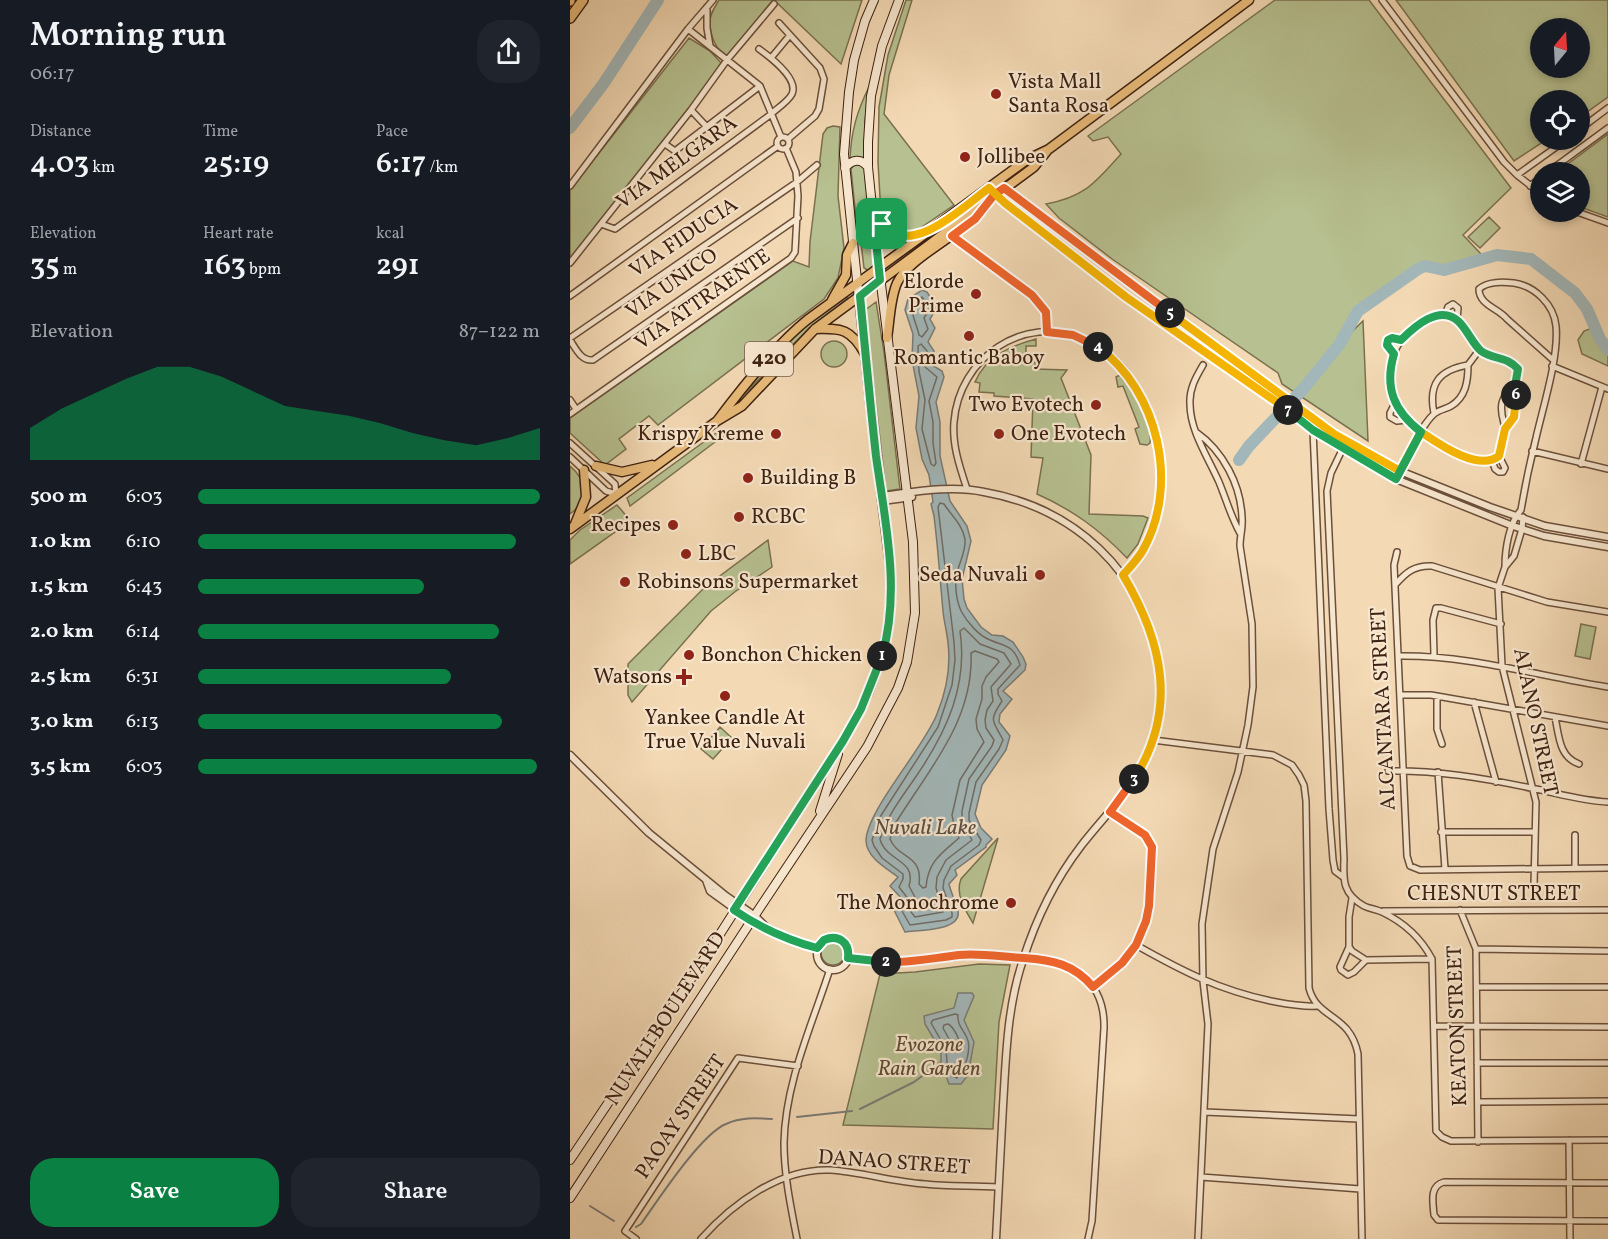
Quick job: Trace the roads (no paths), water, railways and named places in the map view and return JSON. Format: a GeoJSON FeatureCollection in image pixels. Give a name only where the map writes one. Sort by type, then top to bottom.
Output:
{"type":"FeatureCollection","features":[{"type":"Feature","properties":{"kind":"highway"},"geometry":{"type":"LineString","coordinates":[[570,18],[583,0]]}},
{"type":"Feature","properties":{"kind":"main road","name":"NUVALI BOULEVARD"},"geometry":{"type":"LineString","coordinates":[[570,1160],[699,967],[843,741],[872,686],[887,636],[891,593],[845,168],[846,131],[853,66],[860,35],[874,0]]}},
{"type":"Feature","properties":{"kind":"main road","name":"NUVALI BOULEVARD"},"geometry":{"type":"LineString","coordinates":[[570,1198],[878,728],[898,688],[907,662],[916,595],[913,542],[868,166],[871,96],[882,46],[899,0]]}},
{"type":"Feature","properties":{"kind":"main road","name":"420"},"geometry":{"type":"LineString","coordinates":[[572,528],[717,421],[742,406],[815,329],[993,193],[1028,159],[1049,149],[1250,0]]}},
{"type":"Feature","properties":{"kind":"main road","name":"420"},"geometry":{"type":"LineString","coordinates":[[717,421],[801,325],[943,222],[1004,188],[1034,167],[1049,149]]}},
{"type":"Feature","properties":{"kind":"main road"},"geometry":{"type":"LineString","coordinates":[[845,168],[850,162],[856,160],[868,166]]}},
{"type":"Feature","properties":{"kind":"main road"},"geometry":{"type":"LineString","coordinates":[[887,338],[893,297],[899,279],[907,269],[975,219],[993,193]]}},
{"type":"Feature","properties":{"kind":"main road"},"geometry":{"type":"LineString","coordinates":[[873,211],[889,232],[900,236],[914,236],[943,222]]}},
{"type":"Feature","properties":{"kind":"main road"},"geometry":{"type":"LineString","coordinates":[[828,305],[846,275],[847,255],[853,243]]}},
{"type":"Feature","properties":{"kind":"main road"},"geometry":{"type":"LineString","coordinates":[[916,254],[936,247]]}},
{"type":"Feature","properties":{"kind":"main road"},"geometry":{"type":"LineString","coordinates":[[815,329],[834,328],[846,331],[858,342],[865,354]]}},
{"type":"Feature","properties":{"kind":"main road"},"geometry":{"type":"LineString","coordinates":[[596,466],[622,472],[641,469],[661,462]]}},
{"type":"Feature","properties":{"kind":"main road"},"geometry":{"type":"LineString","coordinates":[[572,528],[586,497],[584,470]]}},
{"type":"Feature","properties":{"kind":"main road"},"geometry":{"type":"LineString","coordinates":[[816,821],[843,741]]}},
{"type":"Feature","properties":{"kind":"street"},"geometry":{"type":"LineString","coordinates":[[570,186],[688,29],[713,0]]}},
{"type":"Feature","properties":{"kind":"street"},"geometry":{"type":"LineString","coordinates":[[1382,0],[1504,162],[1530,186]]}},
{"type":"Feature","properties":{"kind":"street"},"geometry":{"type":"LineString","coordinates":[[570,263],[665,144],[727,60],[774,4]]}},
{"type":"Feature","properties":{"kind":"street"},"geometry":{"type":"LineString","coordinates":[[707,7],[710,46]]}},
{"type":"Feature","properties":{"kind":"street"},"geometry":{"type":"LineString","coordinates":[[779,23],[820,68],[824,80],[819,109],[815,116],[788,139]]}},
{"type":"Feature","properties":{"kind":"street"},"geometry":{"type":"LineString","coordinates":[[688,29],[760,86],[781,137],[788,139]]}},
{"type":"Feature","properties":{"kind":"street"},"geometry":{"type":"LineString","coordinates":[[771,58],[790,35]]}},
{"type":"Feature","properties":{"kind":"street"},"geometry":{"type":"LineString","coordinates":[[759,49],[771,58],[789,78],[792,85],[792,94],[770,115]]}},
{"type":"Feature","properties":{"kind":"street"},"geometry":{"type":"LineString","coordinates":[[665,144],[675,151],[760,86]]}},
{"type":"Feature","properties":{"kind":"street"},"geometry":{"type":"LineString","coordinates":[[1590,122],[1608,108]]}},
{"type":"Feature","properties":{"kind":"street"},"geometry":{"type":"LineString","coordinates":[[691,110],[708,127]]}},
{"type":"Feature","properties":{"kind":"street","name":"VIA MELGARA"},"geometry":{"type":"LineString","coordinates":[[601,224],[615,229],[770,115]]}},
{"type":"Feature","properties":{"kind":"street"},"geometry":{"type":"LineString","coordinates":[[1562,162],[1608,128]]}},
{"type":"Feature","properties":{"kind":"street"},"geometry":{"type":"LineString","coordinates":[[778,146],[777,141],[781,137]]}},
{"type":"Feature","properties":{"kind":"street"},"geometry":{"type":"LineString","coordinates":[[570,296],[778,146],[786,148],[789,145],[788,139]]}},
{"type":"Feature","properties":{"kind":"street","name":"VIA ATTRAENTE"},"geometry":{"type":"LineString","coordinates":[[570,414],[791,258],[795,252],[798,218],[797,182],[796,172],[786,148]]}},
{"type":"Feature","properties":{"kind":"street"},"geometry":{"type":"LineString","coordinates":[[1517,175],[1552,150]]}},
{"type":"Feature","properties":{"kind":"street","name":"VIA FIDUCIA"},"geometry":{"type":"LineString","coordinates":[[570,339],[797,182],[817,165]]}},
{"type":"Feature","properties":{"kind":"street"},"geometry":{"type":"LineString","coordinates":[[570,172],[577,178]]}},
{"type":"Feature","properties":{"kind":"street"},"geometry":{"type":"LineString","coordinates":[[1004,188],[1271,386],[1284,402]]}},
{"type":"Feature","properties":{"kind":"street"},"geometry":{"type":"LineString","coordinates":[[993,193],[1126,297],[1284,402],[1313,430],[1396,479],[1522,529],[1544,536],[1608,547]]}},
{"type":"Feature","properties":{"kind":"street"},"geometry":{"type":"LineString","coordinates":[[1590,217],[1608,223]]}},
{"type":"Feature","properties":{"kind":"street","name":"VIA UNICO"},"geometry":{"type":"LineString","coordinates":[[570,339],[582,357],[587,361],[593,360],[798,218]]}},
{"type":"Feature","properties":{"kind":"street"},"geometry":{"type":"LineString","coordinates":[[952,236],[1032,295],[1046,312],[1047,332]]}},
{"type":"Feature","properties":{"kind":"street"},"geometry":{"type":"LineString","coordinates":[[1505,567],[1514,556],[1522,529],[1524,519],[1521,510],[1552,363],[1556,324],[1552,310],[1532,289],[1503,282],[1479,289],[1484,302],[1502,312],[1552,363],[1605,388],[1581,464]]}},
{"type":"Feature","properties":{"kind":"street"},"geometry":{"type":"LineString","coordinates":[[1126,297],[1135,287]]}},
{"type":"Feature","properties":{"kind":"street"},"geometry":{"type":"LineString","coordinates":[[1445,315],[1448,307],[1453,304],[1458,308],[1457,320]]}},
{"type":"Feature","properties":{"kind":"street"},"geometry":{"type":"LineString","coordinates":[[1492,460],[1495,469],[1503,472],[1505,468],[1499,456],[1505,429],[1514,417],[1518,369],[1507,360],[1489,356],[1480,350],[1457,320],[1445,315],[1423,322],[1401,340],[1394,354],[1391,363],[1391,378],[1395,403],[1406,420],[1456,453],[1473,459],[1492,460],[1499,456]]}},
{"type":"Feature","properties":{"kind":"street"},"geometry":{"type":"LineString","coordinates":[[967,489],[954,435],[954,414],[962,387],[975,367],[997,346],[1007,340],[1030,333],[1060,332],[1084,339],[1108,354],[1131,380],[1150,418],[1160,465],[1157,514],[1151,535],[1142,553],[1123,575]]}},
{"type":"Feature","properties":{"kind":"street"},"geometry":{"type":"LineString","coordinates":[[1394,354],[1387,345],[1388,340],[1396,338],[1401,340]]}},
{"type":"Feature","properties":{"kind":"street"},"geometry":{"type":"LineString","coordinates":[[1396,479],[1434,413],[1453,405],[1462,397],[1466,387],[1468,365],[1480,350]]}},
{"type":"Feature","properties":{"kind":"street"},"geometry":{"type":"LineString","coordinates":[[1198,1239],[1208,1017],[1203,981],[1202,924],[1213,849],[1243,751],[1251,705],[1253,662],[1252,624],[1240,534],[1196,432],[1190,405],[1192,387],[1203,365]]}},
{"type":"Feature","properties":{"kind":"street"},"geometry":{"type":"LineString","coordinates":[[1434,413],[1431,399],[1434,387],[1441,376],[1454,368],[1468,365]]}},
{"type":"Feature","properties":{"kind":"street"},"geometry":{"type":"LineString","coordinates":[[1505,429],[1502,404],[1507,394],[1515,386]]}},
{"type":"Feature","properties":{"kind":"street"},"geometry":{"type":"LineString","coordinates":[[570,400],[576,409]]}},
{"type":"Feature","properties":{"kind":"street"},"geometry":{"type":"LineString","coordinates":[[1395,403],[1390,417],[1397,421],[1406,420]]}},
{"type":"Feature","properties":{"kind":"street"},"geometry":{"type":"LineString","coordinates":[[1292,409],[1400,471],[1524,519],[1558,529],[1608,537]]}},
{"type":"Feature","properties":{"kind":"street"},"geometry":{"type":"LineString","coordinates":[[1313,430],[1333,860],[1335,871],[1343,877]]}},
{"type":"Feature","properties":{"kind":"street"},"geometry":{"type":"LineString","coordinates":[[1196,432],[1220,455],[1231,473],[1241,506],[1243,520],[1240,534]]}},
{"type":"Feature","properties":{"kind":"street"},"geometry":{"type":"LineString","coordinates":[[570,443],[615,484],[616,494],[606,491],[570,458]]}},
{"type":"Feature","properties":{"kind":"street"},"geometry":{"type":"LineString","coordinates":[[1343,448],[1331,473],[1327,491],[1343,877],[1352,898],[1366,907],[1381,912],[1414,934],[1426,947],[1432,959],[1436,1131],[1451,1141],[1608,1140]]}},
{"type":"Feature","properties":{"kind":"street"},"geometry":{"type":"LineString","coordinates":[[1532,451],[1608,469]]}},
{"type":"Feature","properties":{"kind":"street"},"geometry":{"type":"LineString","coordinates":[[882,499],[967,489],[1004,496],[1053,514],[1093,543],[1123,575],[1144,612],[1156,644],[1160,670],[1160,700],[1153,740],[1138,773],[1067,865],[1048,899],[1023,958],[1008,1034],[996,1239]]}},
{"type":"Feature","properties":{"kind":"street"},"geometry":{"type":"LineString","coordinates":[[1505,567],[1505,554],[1515,516],[1521,510]]}},
{"type":"Feature","properties":{"kind":"street","name":"ALCANTARA STREET"},"geometry":{"type":"LineString","coordinates":[[1397,552],[1394,566],[1407,856],[1410,866],[1420,870],[1444,869]]}},
{"type":"Feature","properties":{"kind":"street"},"geometry":{"type":"LineString","coordinates":[[1395,586],[1407,572],[1424,566],[1432,566],[1547,602],[1608,612]]}},
{"type":"Feature","properties":{"kind":"street","name":"ALANO STREET"},"geometry":{"type":"LineString","coordinates":[[1505,567],[1498,588],[1502,666],[1536,802],[1534,885]]}},
{"type":"Feature","properties":{"kind":"street"},"geometry":{"type":"LineString","coordinates":[[1434,655],[1433,620],[1436,608],[1501,624]]}},
{"type":"Feature","properties":{"kind":"street"},"geometry":{"type":"LineString","coordinates":[[1399,656],[1434,655],[1608,687]]}},
{"type":"Feature","properties":{"kind":"street"},"geometry":{"type":"LineString","coordinates":[[1325,690],[1337,689]]}},
{"type":"Feature","properties":{"kind":"street"},"geometry":{"type":"LineString","coordinates":[[1400,695],[1437,696],[1607,726],[1608,733]]}},
{"type":"Feature","properties":{"kind":"street"},"geometry":{"type":"LineString","coordinates":[[1437,696],[1437,729],[1442,744]]}},
{"type":"Feature","properties":{"kind":"street"},"geometry":{"type":"LineString","coordinates":[[1474,702],[1496,782]]}},
{"type":"Feature","properties":{"kind":"street"},"geometry":{"type":"LineString","coordinates":[[1555,717],[1563,751],[1570,760],[1579,764]]}},
{"type":"Feature","properties":{"kind":"street"},"geometry":{"type":"LineString","coordinates":[[1153,740],[1273,755],[1292,765],[1304,785],[1308,975],[1311,994],[1317,1006],[1340,1021],[1350,1031],[1356,1043],[1362,1239]]}},
{"type":"Feature","properties":{"kind":"street"},"geometry":{"type":"LineString","coordinates":[[570,755],[649,833],[706,879],[736,907],[792,941],[817,948]]}},
{"type":"Feature","properties":{"kind":"street"},"geometry":{"type":"LineString","coordinates":[[1388,771],[1438,772],[1533,788],[1583,801],[1608,802]]}},
{"type":"Feature","properties":{"kind":"street"},"geometry":{"type":"LineString","coordinates":[[1438,772],[1444,869],[1608,868]]}},
{"type":"Feature","properties":{"kind":"street"},"geometry":{"type":"LineString","coordinates":[[1093,987],[1122,963],[1136,945],[1146,921],[1149,906],[1152,847],[1145,835],[1110,812]]}},
{"type":"Feature","properties":{"kind":"street"},"geometry":{"type":"LineString","coordinates":[[1441,832],[1535,832]]}},
{"type":"Feature","properties":{"kind":"street"},"geometry":{"type":"LineString","coordinates":[[1575,835],[1575,868]]}},
{"type":"Feature","properties":{"kind":"street"},"geometry":{"type":"LineString","coordinates":[[1352,898],[1349,917],[1349,947],[1340,967],[1348,975],[1366,960]]}},
{"type":"Feature","properties":{"kind":"street","name":"KEATON STREET"},"geometry":{"type":"LineString","coordinates":[[1460,910],[1476,949],[1478,1142]]}},
{"type":"Feature","properties":{"kind":"street","name":"CHESNUT STREET"},"geometry":{"type":"LineString","coordinates":[[1381,912],[1608,910]]}},
{"type":"Feature","properties":{"kind":"street"},"geometry":{"type":"LineString","coordinates":[[836,938],[847,946],[848,958],[841,968],[830,969],[819,964],[817,948],[824,940],[836,938]]}},
{"type":"Feature","properties":{"kind":"street"},"geometry":{"type":"LineString","coordinates":[[1136,945],[1203,981],[1246,995],[1300,1006],[1317,1006]]}},
{"type":"Feature","properties":{"kind":"street"},"geometry":{"type":"LineString","coordinates":[[1349,947],[1366,960],[1432,959]]}},
{"type":"Feature","properties":{"kind":"street"},"geometry":{"type":"LineString","coordinates":[[1476,949],[1608,951]]}},
{"type":"Feature","properties":{"kind":"street"},"geometry":{"type":"LineString","coordinates":[[848,958],[900,963],[979,954],[1049,960],[1078,972],[1093,987],[1103,1010],[1104,1028],[1092,1221],[1088,1239]]}},
{"type":"Feature","properties":{"kind":"street"},"geometry":{"type":"LineString","coordinates":[[797,1239],[787,1178],[784,1142],[786,1118],[798,1066],[830,969]]}},
{"type":"Feature","properties":{"kind":"street"},"geometry":{"type":"LineString","coordinates":[[1477,987],[1608,987]]}},
{"type":"Feature","properties":{"kind":"street"},"geometry":{"type":"LineString","coordinates":[[1435,1026],[1608,1027]]}},
{"type":"Feature","properties":{"kind":"street","name":"PAOAY STREET"},"geometry":{"type":"LineString","coordinates":[[636,1239],[625,1231],[738,1058],[798,1066]]}},
{"type":"Feature","properties":{"kind":"street"},"geometry":{"type":"LineString","coordinates":[[1477,1063],[1608,1063]]}},
{"type":"Feature","properties":{"kind":"street"},"geometry":{"type":"LineString","coordinates":[[1478,1102],[1608,1101]]}},
{"type":"Feature","properties":{"kind":"street"},"geometry":{"type":"LineString","coordinates":[[1205,1113],[1359,1119]]}},
{"type":"Feature","properties":{"kind":"street"},"geometry":{"type":"LineString","coordinates":[[1569,1140],[1570,1239]]}},
{"type":"Feature","properties":{"kind":"street","name":"DANAO STREET"},"geometry":{"type":"LineString","coordinates":[[700,1239],[714,1224],[754,1193],[787,1178],[807,1173],[828,1170],[926,1185],[998,1187]]}},
{"type":"Feature","properties":{"kind":"street"},"geometry":{"type":"LineString","coordinates":[[1201,1177],[1360,1189]]}},
{"type":"Feature","properties":{"kind":"street"},"geometry":{"type":"LineString","coordinates":[[1608,1183],[1444,1182],[1438,1184],[1433,1190],[1433,1209],[1438,1220],[1608,1221]]}},
{"type":"Feature","properties":{"kind":"water","name":"Nuvali Lake"},"geometry":{"type":"Polygon","coordinates":[[[922,290],[927,292],[937,307],[930,319],[935,328],[928,342],[934,351],[930,364],[942,371],[944,377],[936,402],[940,422],[940,456],[950,501],[967,526],[971,541],[962,579],[964,599],[967,608],[981,627],[992,635],[1003,636],[1013,642],[1026,664],[1025,670],[1003,691],[1012,699],[1000,714],[999,722],[1010,736],[1006,750],[982,785],[975,814],[981,828],[992,839],[986,847],[955,870],[957,875],[949,884],[958,911],[957,918],[947,926],[905,932],[893,908],[903,900],[890,886],[898,877],[873,857],[866,841],[875,813],[937,714],[948,670],[949,652],[931,504],[933,502],[929,475],[922,459],[916,428],[919,396],[912,360],[913,334],[905,310],[908,299],[922,290]]]}},
{"type":"Feature","properties":{"kind":"water"},"geometry":{"type":"Polygon","coordinates":[[[958,993],[972,993],[974,996],[964,1020],[974,1042],[968,1075],[961,1084],[949,1084],[941,1062],[941,1051],[925,1024],[924,1016],[954,1008],[958,993]]]}},
{"type":"Feature","properties":{"kind":"waterway"},"geometry":{"type":"LineString","coordinates":[[570,128],[604,83],[658,0]]}},
{"type":"Feature","properties":{"kind":"waterway"},"geometry":{"type":"LineString","coordinates":[[1239,460],[1249,446],[1304,388],[1339,345],[1358,311],[1425,266],[1444,270],[1497,255],[1531,259],[1575,293],[1587,309],[1600,339],[1608,350]]}},
{"type":"Feature","properties":{"kind":"waterway"},"geometry":{"type":"LineString","coordinates":[[860,1109],[914,1082],[941,1062]]}},
{"type":"Feature","properties":{"kind":"waterway"},"geometry":{"type":"LineString","coordinates":[[797,1117],[852,1111]]}},
{"type":"Feature","properties":{"kind":"waterway"},"geometry":{"type":"LineString","coordinates":[[636,1227],[641,1224],[693,1154],[716,1130],[737,1120],[772,1119]]}},
{"type":"Feature","properties":{"kind":"waterway"},"geometry":{"type":"LineString","coordinates":[[590,1206],[614,1221]]}},
{"type":"Feature","properties":{"kind":"place","name":"Vista Mall Santa Rosa"},"geometry":{"type":"Point","coordinates":[996,94]}},
{"type":"Feature","properties":{"kind":"place","name":"Jollibee"},"geometry":{"type":"Point","coordinates":[965,157]}},
{"type":"Feature","properties":{"kind":"place","name":"Elorde Prime"},"geometry":{"type":"Point","coordinates":[976,294]}},
{"type":"Feature","properties":{"kind":"place","name":"Romantic Baboy"},"geometry":{"type":"Point","coordinates":[969,336]}},
{"type":"Feature","properties":{"kind":"place","name":"Two Evotech"},"geometry":{"type":"Point","coordinates":[1096,405]}},
{"type":"Feature","properties":{"kind":"place","name":"Krispy Kreme"},"geometry":{"type":"Point","coordinates":[776,434]}},
{"type":"Feature","properties":{"kind":"place","name":"One Evotech"},"geometry":{"type":"Point","coordinates":[999,434]}},
{"type":"Feature","properties":{"kind":"place","name":"Building B"},"geometry":{"type":"Point","coordinates":[748,478]}},
{"type":"Feature","properties":{"kind":"place","name":"RCBC"},"geometry":{"type":"Point","coordinates":[739,517]}},
{"type":"Feature","properties":{"kind":"place","name":"Recipes"},"geometry":{"type":"Point","coordinates":[673,525]}},
{"type":"Feature","properties":{"kind":"place","name":"LBC"},"geometry":{"type":"Point","coordinates":[686,554]}},
{"type":"Feature","properties":{"kind":"place","name":"Seda Nuvali"},"geometry":{"type":"Point","coordinates":[1040,575]}},
{"type":"Feature","properties":{"kind":"place","name":"Robinsons Supermarket"},"geometry":{"type":"Point","coordinates":[625,582]}},
{"type":"Feature","properties":{"kind":"place","name":"Bonchon Chicken"},"geometry":{"type":"Point","coordinates":[689,655]}},
{"type":"Feature","properties":{"kind":"place","name":"Watsons"},"geometry":{"type":"Point","coordinates":[684,677]}},
{"type":"Feature","properties":{"kind":"place","name":"Yankee Candle At True Value Nuvali"},"geometry":{"type":"Point","coordinates":[725,696]}},
{"type":"Feature","properties":{"kind":"place","name":"The Monochrome"},"geometry":{"type":"Point","coordinates":[1011,903]}},
{"type":"Feature","properties":{"kind":"park label","name":"Evozone Rain Garden"},"geometry":{"type":"Point","coordinates":[929,1057]}}]}
